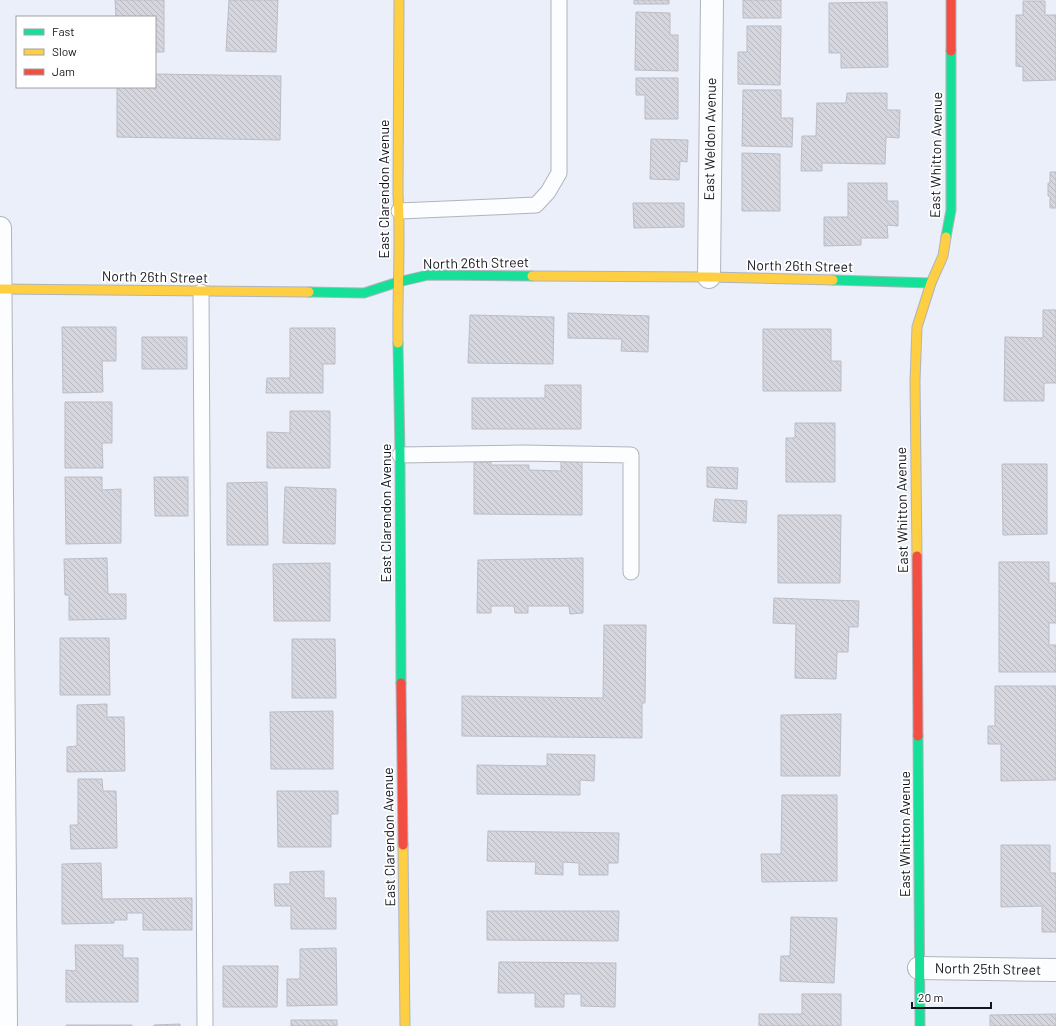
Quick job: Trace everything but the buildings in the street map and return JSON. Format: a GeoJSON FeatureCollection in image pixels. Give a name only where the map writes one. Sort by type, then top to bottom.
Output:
{"type":"FeatureCollection","features":[{"type":"Feature","properties":{"kind":"street","name":"East Clarendon Avenue"},"geometry":{"type":"LineString","coordinates":[[399,0],[399,211],[397,311],[400,454],[400,648],[405,1026]]}},
{"type":"Feature","properties":{"kind":"street","name":"East Weldon Avenue"},"geometry":{"type":"LineString","coordinates":[[709,278],[712,0]]}},
{"type":"Feature","properties":{"kind":"street","name":"East Whitton Avenue"},"geometry":{"type":"LineString","coordinates":[[920,1026],[915,381],[917,327],[931,283],[943,256],[951,210],[951,0]]}},
{"type":"Feature","properties":{"kind":"street"},"geometry":{"type":"LineString","coordinates":[[0,228],[6,1026]]}},
{"type":"Feature","properties":{"kind":"street","name":"North 26th Street"},"geometry":{"type":"LineString","coordinates":[[0,289],[364,293],[398,282],[428,275],[709,278],[931,283]]}},
{"type":"Feature","properties":{"kind":"street","name":"North 25th Street"},"geometry":{"type":"LineString","coordinates":[[920,968],[1056,970]]}},
{"type":"Feature","properties":{"kind":"lane"},"geometry":{"type":"LineString","coordinates":[[399,211],[536,205],[548,192],[558,173],[559,0]]}},
{"type":"Feature","properties":{"kind":"lane"},"geometry":{"type":"LineString","coordinates":[[201,292],[205,1026]]}},
{"type":"Feature","properties":{"kind":"lane"},"geometry":{"type":"LineString","coordinates":[[400,454],[523,453],[631,455],[630,572]]}},
{"type":"Feature","properties":{"kind":"traffic: fast"},"geometry":{"type":"LineString","coordinates":[[946,237],[951,210],[951,51]]}},
{"type":"Feature","properties":{"kind":"traffic: fast"},"geometry":{"type":"LineString","coordinates":[[309,292],[364,293],[398,282],[428,275],[532,276]]}},
{"type":"Feature","properties":{"kind":"traffic: fast"},"geometry":{"type":"LineString","coordinates":[[833,280],[931,283]]}},
{"type":"Feature","properties":{"kind":"traffic: fast"},"geometry":{"type":"LineString","coordinates":[[398,343],[401,683]]}},
{"type":"Feature","properties":{"kind":"traffic: fast"},"geometry":{"type":"LineString","coordinates":[[918,736],[920,1026]]}},
{"type":"Feature","properties":{"kind":"traffic: slow"},"geometry":{"type":"LineString","coordinates":[[398,343],[399,0]]}},
{"type":"Feature","properties":{"kind":"traffic: slow"},"geometry":{"type":"LineString","coordinates":[[917,556],[915,381],[917,327],[931,283],[943,256],[946,237]]}},
{"type":"Feature","properties":{"kind":"traffic: slow"},"geometry":{"type":"LineString","coordinates":[[532,276],[709,277],[833,280]]}},
{"type":"Feature","properties":{"kind":"traffic: slow"},"geometry":{"type":"LineString","coordinates":[[0,289],[309,292]]}},
{"type":"Feature","properties":{"kind":"traffic: slow"},"geometry":{"type":"LineString","coordinates":[[403,845],[405,1026]]}},
{"type":"Feature","properties":{"kind":"traffic: jam"},"geometry":{"type":"LineString","coordinates":[[951,0],[951,51]]}},
{"type":"Feature","properties":{"kind":"traffic: jam"},"geometry":{"type":"LineString","coordinates":[[917,556],[918,736]]}},
{"type":"Feature","properties":{"kind":"traffic: jam"},"geometry":{"type":"LineString","coordinates":[[401,683],[403,845]]}}]}
